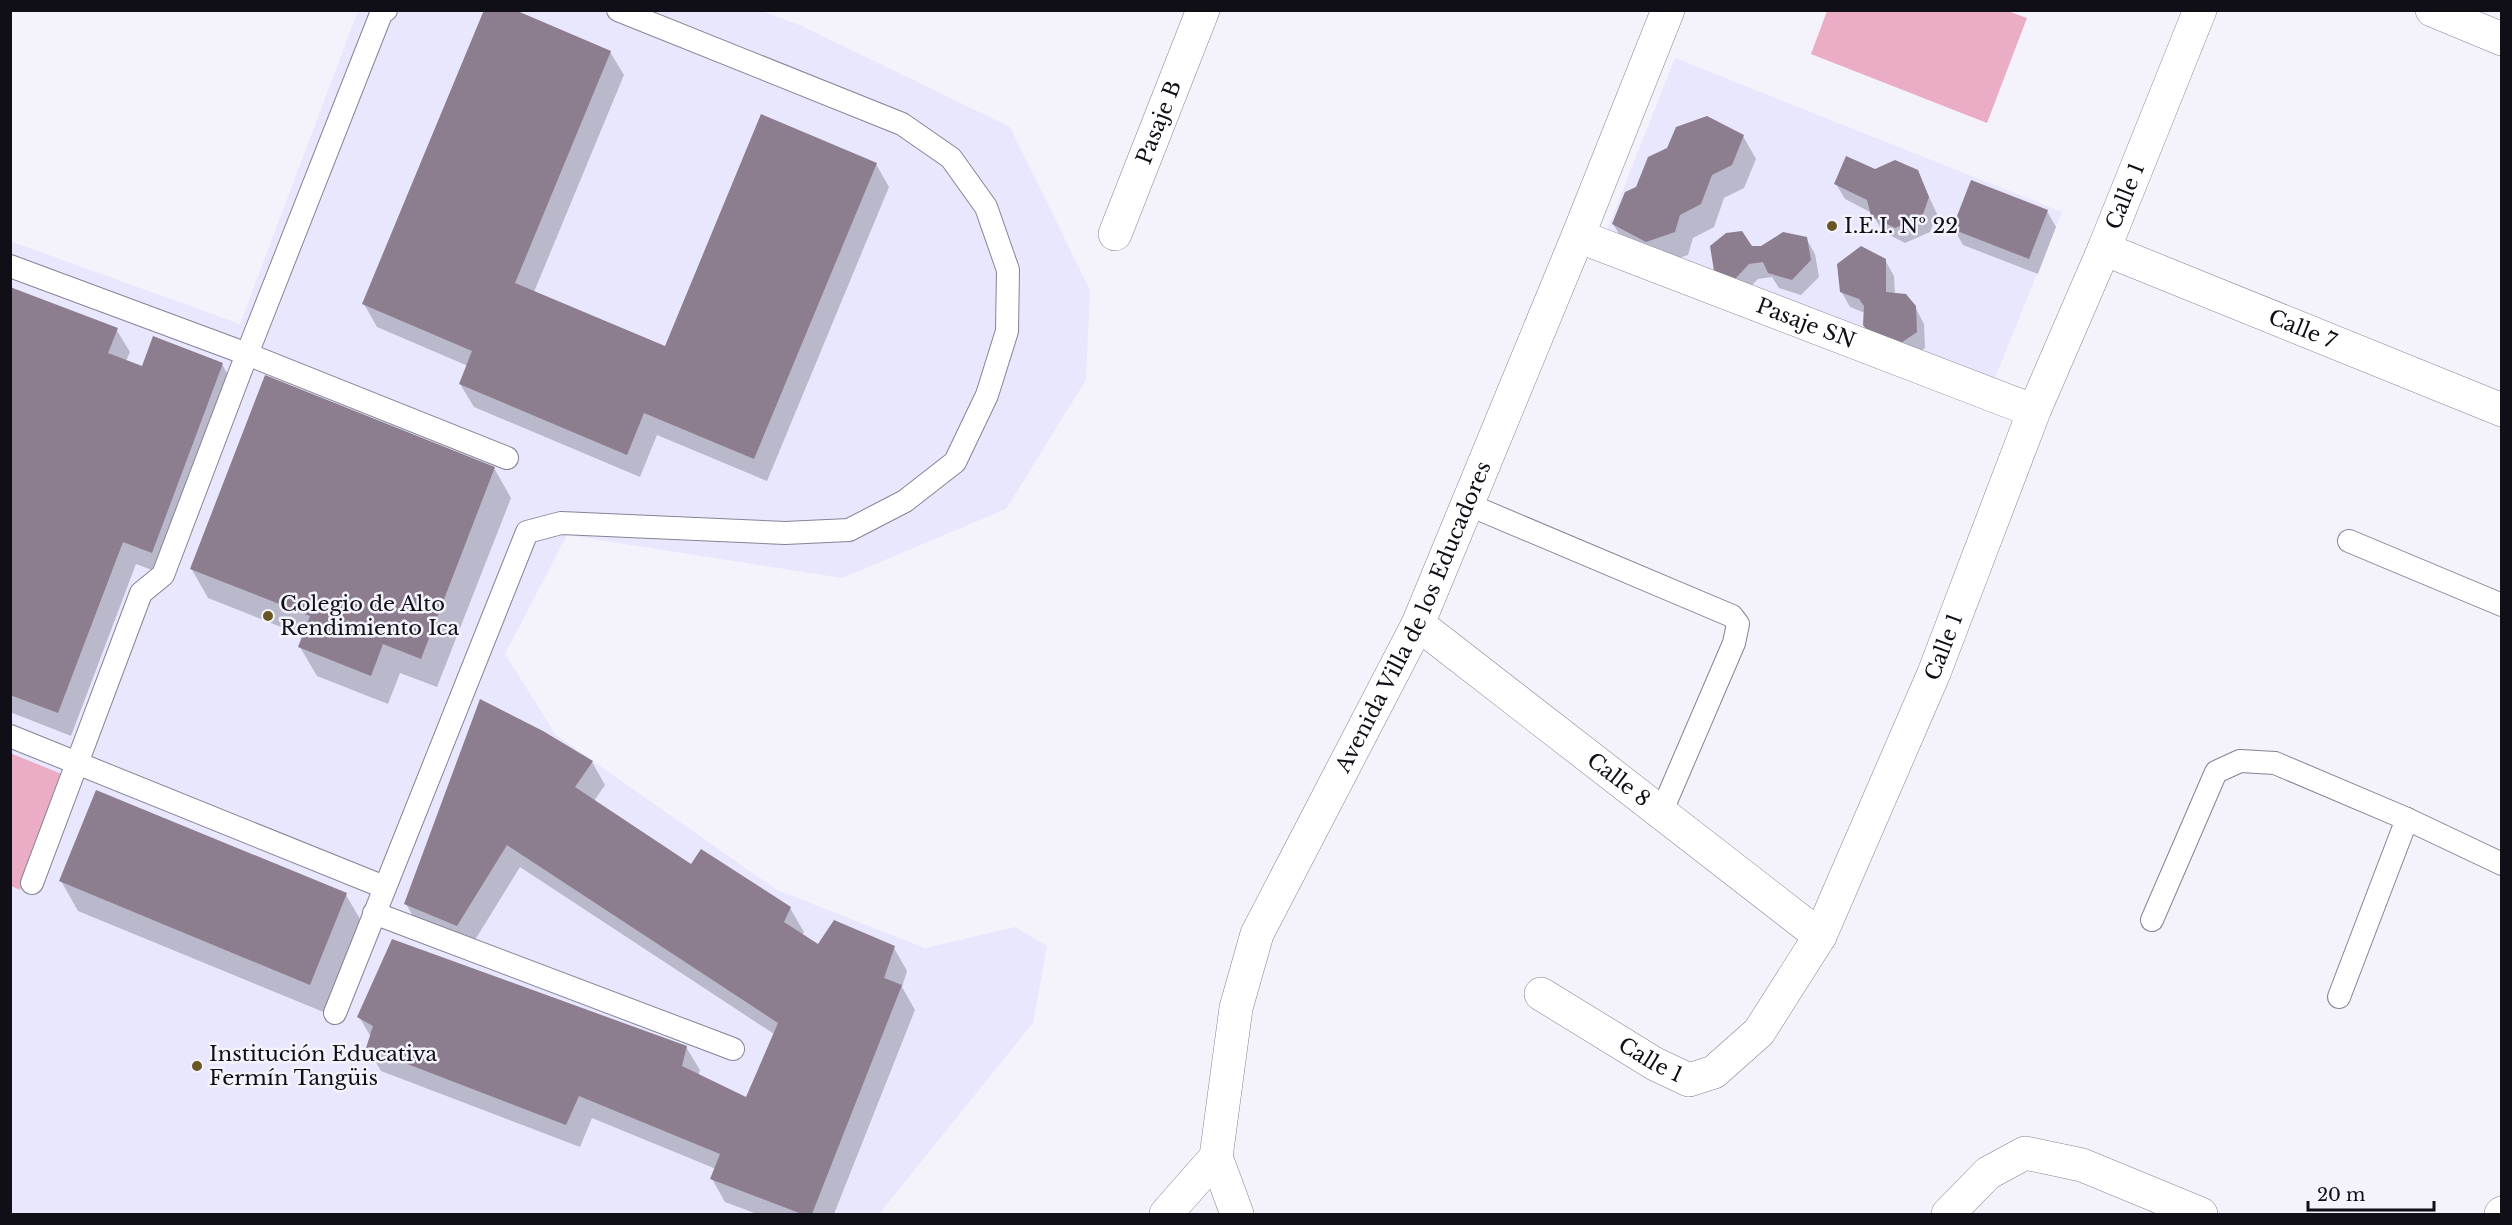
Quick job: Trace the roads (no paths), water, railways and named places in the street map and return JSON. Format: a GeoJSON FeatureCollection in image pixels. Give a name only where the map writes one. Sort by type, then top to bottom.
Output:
{"type":"FeatureCollection","features":[{"type":"Feature","properties":{"kind":"street","name":"Pasaje B"},"geometry":{"type":"LineString","coordinates":[[1115,234],[1203,10]]}},
{"type":"Feature","properties":{"kind":"street","name":"Avenida Villa de los Educadores"},"geometry":{"type":"LineString","coordinates":[[1216,1157],[1236,1008],[1257,934],[1418,624],[1578,236],[1668,10]]}},
{"type":"Feature","properties":{"kind":"street","name":"Calle 1"},"geometry":{"type":"LineString","coordinates":[[1541,994],[1655,1064],[1689,1080],[1714,1072],[1759,1032],[1820,936],[1934,673],[2034,411],[2104,249],[2200,10]]}},
{"type":"Feature","properties":{"kind":"street"},"geometry":{"type":"LineString","coordinates":[[2432,10],[2502,39]]}},
{"type":"Feature","properties":{"kind":"street","name":"Pasaje SN"},"geometry":{"type":"LineString","coordinates":[[1578,236],[2034,411]]}},
{"type":"Feature","properties":{"kind":"street","name":"Calle 7"},"geometry":{"type":"LineString","coordinates":[[2104,249],[2502,410]]}},
{"type":"Feature","properties":{"kind":"street","name":"Calle 8"},"geometry":{"type":"LineString","coordinates":[[1418,624],[1820,936]]}},
{"type":"Feature","properties":{"kind":"street"},"geometry":{"type":"LineString","coordinates":[[1948,1215],[1988,1173],[2025,1153],[2082,1165],[2201,1215]]}},
{"type":"Feature","properties":{"kind":"street"},"geometry":{"type":"LineString","coordinates":[[1166,1215],[1216,1157],[1238,1215]]}},
{"type":"Feature","properties":{"kind":"lane"},"geometry":{"type":"LineString","coordinates":[[33,883],[141,593],[163,575],[381,14],[386,10]]}},
{"type":"Feature","properties":{"kind":"lane"},"geometry":{"type":"LineString","coordinates":[[335,1013],[527,532],[561,522],[785,533],[849,530],[905,501],[955,462],[987,395],[1007,331],[1008,270],[986,207],[951,158],[902,124],[618,10]]}},
{"type":"Feature","properties":{"kind":"lane"},"geometry":{"type":"LineString","coordinates":[[10,266],[247,354],[507,458]]}},
{"type":"Feature","properties":{"kind":"lane"},"geometry":{"type":"LineString","coordinates":[[1467,504],[1732,616],[1738,624],[1734,643],[1661,813]]}},
{"type":"Feature","properties":{"kind":"lane"},"geometry":{"type":"LineString","coordinates":[[2349,542],[2502,605]]}},
{"type":"Feature","properties":{"kind":"lane"},"geometry":{"type":"LineString","coordinates":[[10,736],[384,887]]}},
{"type":"Feature","properties":{"kind":"lane"},"geometry":{"type":"LineString","coordinates":[[2152,920],[2216,772],[2240,761],[2275,763],[2407,819],[2502,864]]}},
{"type":"Feature","properties":{"kind":"lane"},"geometry":{"type":"LineString","coordinates":[[2339,997],[2407,819]]}},
{"type":"Feature","properties":{"kind":"lane"},"geometry":{"type":"LineString","coordinates":[[374,913],[733,1048]]}},
{"type":"Feature","properties":{"kind":"place","name":"I.E.I. Nº 22"},"geometry":{"type":"Point","coordinates":[1832,226]}},
{"type":"Feature","properties":{"kind":"place","name":"Colegio de Alto Rendimiento Ica"},"geometry":{"type":"Point","coordinates":[268,616]}},
{"type":"Feature","properties":{"kind":"place","name":"Institución Educativa Fermín Tangüis"},"geometry":{"type":"Point","coordinates":[197,1066]}}]}
